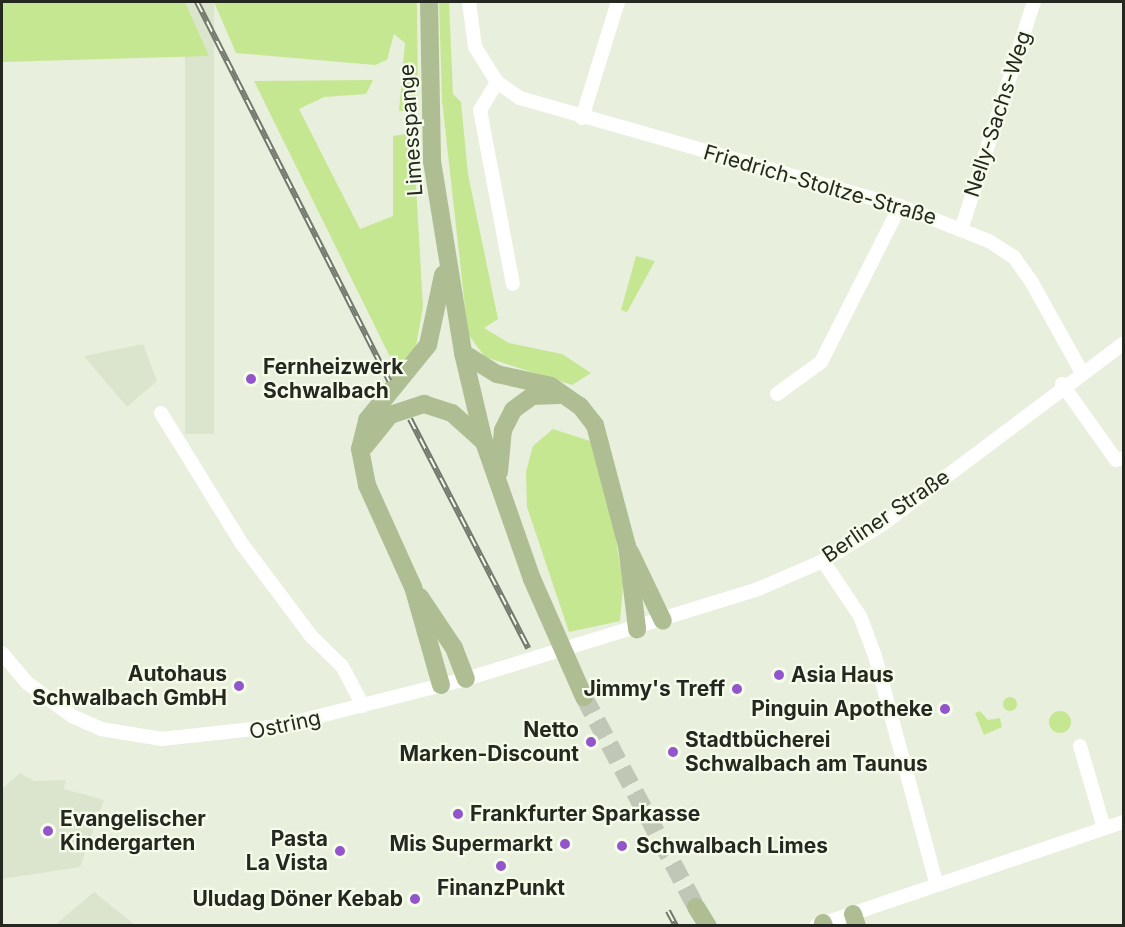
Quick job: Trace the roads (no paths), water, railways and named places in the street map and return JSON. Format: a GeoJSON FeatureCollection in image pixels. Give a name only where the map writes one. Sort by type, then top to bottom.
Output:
{"type":"FeatureCollection","features":[{"type":"Feature","properties":{"kind":"main road","name":"Limesspange"},"geometry":{"type":"LineString","coordinates":[[429,2],[432,161],[463,353],[484,442],[532,579],[584,697]]}},
{"type":"Feature","properties":{"kind":"main road"},"geometry":{"type":"LineString","coordinates":[[441,685],[413,587],[367,485],[361,459],[367,420],[428,345],[446,256]]}},
{"type":"Feature","properties":{"kind":"main road"},"geometry":{"type":"LineString","coordinates":[[463,353],[497,374],[551,386],[572,399],[599,434],[627,546],[637,629]]}},
{"type":"Feature","properties":{"kind":"main road"},"geometry":{"type":"LineString","coordinates":[[499,480],[500,444],[513,410],[546,393],[572,399]]}},
{"type":"Feature","properties":{"kind":"main road"},"geometry":{"type":"LineString","coordinates":[[361,459],[380,425],[412,405],[452,413],[484,442]]}},
{"type":"Feature","properties":{"kind":"main road"},"geometry":{"type":"LineString","coordinates":[[627,546],[663,621]]}},
{"type":"Feature","properties":{"kind":"main road"},"geometry":{"type":"LineString","coordinates":[[413,587],[454,648],[466,679]]}},
{"type":"Feature","properties":{"kind":"main road"},"geometry":{"type":"LineString","coordinates":[[696,907],[708,926]]}},
{"type":"Feature","properties":{"kind":"street","name":"Friedrich-Stoltze-Straße"},"geometry":{"type":"LineString","coordinates":[[469,2],[475,47],[497,82],[520,98],[582,118],[900,206],[962,227],[1014,257],[1081,371]]}},
{"type":"Feature","properties":{"kind":"street"},"geometry":{"type":"LineString","coordinates":[[582,118],[618,2]]}},
{"type":"Feature","properties":{"kind":"street","name":"Nelly-Sachs-Weg"},"geometry":{"type":"LineString","coordinates":[[962,227],[1034,2]]}},
{"type":"Feature","properties":{"kind":"street"},"geometry":{"type":"LineString","coordinates":[[497,82],[480,110],[513,284]]}},
{"type":"Feature","properties":{"kind":"street"},"geometry":{"type":"LineString","coordinates":[[777,394],[821,362],[900,206]]}},
{"type":"Feature","properties":{"kind":"street","name":"Berliner Straße"},"geometry":{"type":"LineString","coordinates":[[586,644],[663,621],[824,561],[883,524],[1062,384],[1124,343]]}},
{"type":"Feature","properties":{"kind":"street"},"geometry":{"type":"LineString","coordinates":[[1062,384],[1116,460],[1124,458]]}},
{"type":"Feature","properties":{"kind":"street"},"geometry":{"type":"LineString","coordinates":[[161,413],[242,544],[311,636],[342,666],[363,706]]}},
{"type":"Feature","properties":{"kind":"street"},"geometry":{"type":"LineString","coordinates":[[824,561],[860,616],[875,656],[937,885]]}},
{"type":"Feature","properties":{"kind":"street","name":"Ostring"},"geometry":{"type":"LineString","coordinates":[[2,653],[26,682],[72,716],[101,729],[162,739],[231,736],[363,706],[586,644]]}},
{"type":"Feature","properties":{"kind":"street"},"geometry":{"type":"LineString","coordinates":[[1080,746],[1104,828]]}},
{"type":"Feature","properties":{"kind":"street"},"geometry":{"type":"LineString","coordinates":[[821,925],[855,920],[937,885],[1124,822]]}},
{"type":"Feature","properties":{"kind":"tunnel"},"geometry":{"type":"LineString","coordinates":[[584,697],[696,907]]}},
{"type":"Feature","properties":{"kind":"railway"},"geometry":{"type":"LineString","coordinates":[[197,2],[389,381]]}},
{"type":"Feature","properties":{"kind":"railway"},"geometry":{"type":"LineString","coordinates":[[410,419],[528,648]]}},
{"type":"Feature","properties":{"kind":"railway"},"geometry":{"type":"LineString","coordinates":[[668,911],[676,926]]}},
{"type":"Feature","properties":{"kind":"place","name":"Fernheizwerk Schwalbach"},"geometry":{"type":"Point","coordinates":[251,379]}},
{"type":"Feature","properties":{"kind":"place","name":"Asia Haus"},"geometry":{"type":"Point","coordinates":[779,675]}},
{"type":"Feature","properties":{"kind":"place","name":"Autohaus Schwalbach GmbH"},"geometry":{"type":"Point","coordinates":[239,686]}},
{"type":"Feature","properties":{"kind":"place","name":"Jimmy's Treff"},"geometry":{"type":"Point","coordinates":[737,689]}},
{"type":"Feature","properties":{"kind":"place","name":"Pinguin Apotheke"},"geometry":{"type":"Point","coordinates":[945,709]}},
{"type":"Feature","properties":{"kind":"place","name":"Netto Marken-Discount"},"geometry":{"type":"Point","coordinates":[591,742]}},
{"type":"Feature","properties":{"kind":"place","name":"Stadtbücherei Schwalbach am Taunus"},"geometry":{"type":"Point","coordinates":[673,752]}},
{"type":"Feature","properties":{"kind":"place","name":"Frankfurter Sparkasse"},"geometry":{"type":"Point","coordinates":[458,814]}},
{"type":"Feature","properties":{"kind":"place","name":"Evangelischer Kindergarten"},"geometry":{"type":"Point","coordinates":[48,831]}},
{"type":"Feature","properties":{"kind":"place","name":"Mis Supermarkt"},"geometry":{"type":"Point","coordinates":[565,844]}},
{"type":"Feature","properties":{"kind":"place","name":"Schwalbach Limes"},"geometry":{"type":"Point","coordinates":[622,846]}},
{"type":"Feature","properties":{"kind":"place","name":"Pasta La Vista"},"geometry":{"type":"Point","coordinates":[340,851]}},
{"type":"Feature","properties":{"kind":"place","name":"FinanzPunkt"},"geometry":{"type":"Point","coordinates":[501,866]}},
{"type":"Feature","properties":{"kind":"place","name":"Uludag Döner Kebab"},"geometry":{"type":"Point","coordinates":[415,899]}}]}
